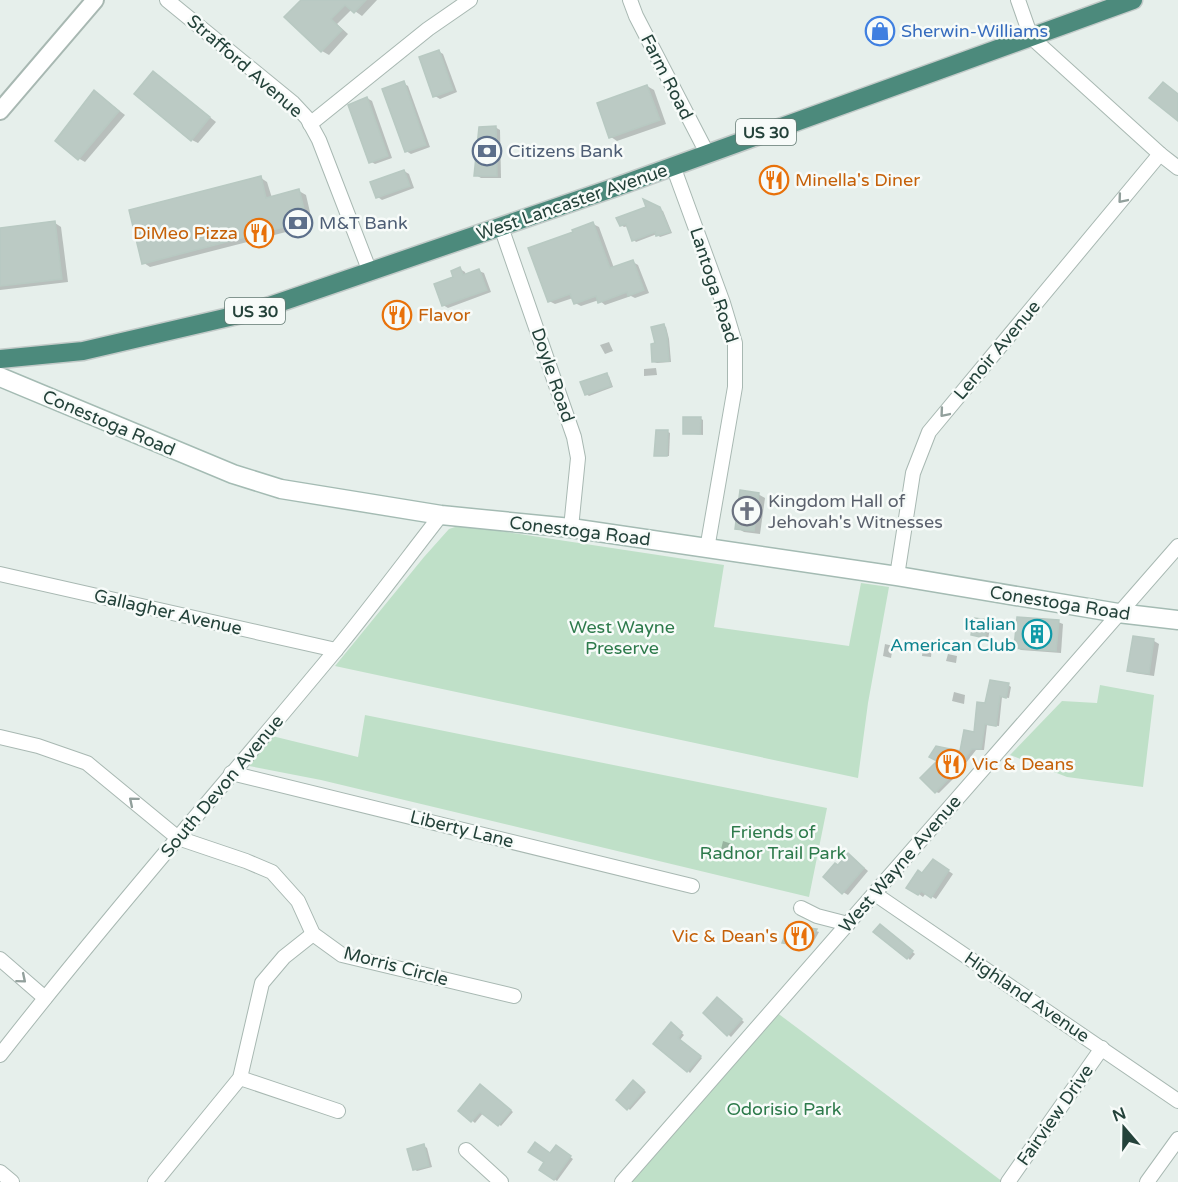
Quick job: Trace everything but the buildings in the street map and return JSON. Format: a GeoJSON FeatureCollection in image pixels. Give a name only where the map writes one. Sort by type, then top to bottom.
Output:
{"type":"FeatureCollection","features":[{"type":"Feature","properties":{"kind":"highway","name":"West Lancaster Avenue"},"geometry":{"type":"LineString","coordinates":[[0,359],[83,351],[255,311],[501,227],[1133,0]]}},
{"type":"Feature","properties":{"kind":"main road","name":"Conestoga Road"},"geometry":{"type":"LineString","coordinates":[[0,377],[254,482],[281,489],[441,515],[571,528],[897,576],[1118,613],[1178,620]]}},
{"type":"Feature","properties":{"kind":"street"},"geometry":{"type":"LineString","coordinates":[[0,111],[95,0]]}},
{"type":"Feature","properties":{"kind":"street","name":"Strafford Avenue"},"geometry":{"type":"LineString","coordinates":[[167,0],[293,103],[310,124],[319,140],[370,272]]}},
{"type":"Feature","properties":{"kind":"street"},"geometry":{"type":"LineString","coordinates":[[310,124],[428,29],[470,0]]}},
{"type":"Feature","properties":{"kind":"street","name":"Farm Road"},"geometry":{"type":"LineString","coordinates":[[630,0],[636,16],[707,153]]}},
{"type":"Feature","properties":{"kind":"street"},"geometry":{"type":"LineString","coordinates":[[1018,0],[1031,37],[1178,168]]}},
{"type":"Feature","properties":{"kind":"street","name":"Lenoir Avenue"},"geometry":{"type":"LineString","coordinates":[[897,576],[913,473],[929,432],[1160,154]]}},
{"type":"Feature","properties":{"kind":"street","name":"Lantoga Road"},"geometry":{"type":"LineString","coordinates":[[673,166],[735,342],[735,387],[707,549]]}},
{"type":"Feature","properties":{"kind":"street","name":"Doyle Road"},"geometry":{"type":"LineString","coordinates":[[501,227],[574,437],[578,458],[571,528]]}},
{"type":"Feature","properties":{"kind":"street","name":"South Devon Avenue"},"geometry":{"type":"LineString","coordinates":[[0,1055],[231,773],[336,650],[441,515]]}},
{"type":"Feature","properties":{"kind":"street","name":"West Wayne Avenue"},"geometry":{"type":"LineString","coordinates":[[622,1182],[1178,546]]}},
{"type":"Feature","properties":{"kind":"street","name":"Gallagher Avenue"},"geometry":{"type":"LineString","coordinates":[[0,574],[336,650]]}},
{"type":"Feature","properties":{"kind":"street"},"geometry":{"type":"LineString","coordinates":[[0,737],[38,746],[87,763],[178,838]]}},
{"type":"Feature","properties":{"kind":"street","name":"Liberty Lane"},"geometry":{"type":"LineString","coordinates":[[231,773],[692,886]]}},
{"type":"Feature","properties":{"kind":"street","name":"Morris Circle"},"geometry":{"type":"LineString","coordinates":[[178,838],[272,872],[298,901],[313,934],[342,955],[513,996]]}},
{"type":"Feature","properties":{"kind":"street","name":"Highland Avenue"},"geometry":{"type":"LineString","coordinates":[[875,894],[1178,1101]]}},
{"type":"Feature","properties":{"kind":"street"},"geometry":{"type":"LineString","coordinates":[[801,908],[817,916],[848,924]]}},
{"type":"Feature","properties":{"kind":"street"},"geometry":{"type":"LineString","coordinates":[[155,1182],[240,1078],[262,983],[284,957],[313,934]]}},
{"type":"Feature","properties":{"kind":"street"},"geometry":{"type":"LineString","coordinates":[[0,959],[45,998]]}},
{"type":"Feature","properties":{"kind":"street","name":"Fairview Drive"},"geometry":{"type":"LineString","coordinates":[[1008,1182],[1102,1047]]}},
{"type":"Feature","properties":{"kind":"street"},"geometry":{"type":"LineString","coordinates":[[240,1078],[338,1111]]}},
{"type":"Feature","properties":{"kind":"street"},"geometry":{"type":"LineString","coordinates":[[1147,1182],[1178,1139]]}},
{"type":"Feature","properties":{"kind":"street"},"geometry":{"type":"LineString","coordinates":[[466,1150],[501,1182]]}},
{"type":"Feature","properties":{"kind":"street"},"geometry":{"type":"LineString","coordinates":[[0,1172],[12,1182]]}},
{"type":"Feature","properties":{"kind":"green space","name":"West Wayne Preserve"},"geometry":{"type":"Polygon","coordinates":[[[458,526],[724,565],[714,627],[849,646],[861,583],[889,587],[868,703],[858,778],[335,666],[424,557],[449,529],[458,526]]]}},
{"type":"Feature","properties":{"kind":"green space"},"geometry":{"type":"Polygon","coordinates":[[[1100,685],[1154,695],[1143,787],[1067,777],[1010,755],[1062,701],[1097,703],[1100,685]]]}},
{"type":"Feature","properties":{"kind":"green space","name":"Friends of Radnor Trail Park"},"geometry":{"type":"Polygon","coordinates":[[[365,715],[827,808],[809,897],[321,780],[249,766],[272,736],[358,757],[365,715]]]}},
{"type":"Feature","properties":{"kind":"green space","name":"Odorisio Park"},"geometry":{"type":"Polygon","coordinates":[[[772,1009],[1003,1182],[622,1182],[772,1009]]]}},
{"type":"Feature","properties":{"kind":"place","name":"Sherwin-Williams"},"geometry":{"type":"Point","coordinates":[880,31]}},
{"type":"Feature","properties":{"kind":"place","name":"Citizens Bank"},"geometry":{"type":"Point","coordinates":[487,151]}},
{"type":"Feature","properties":{"kind":"place","name":"Minella's Diner"},"geometry":{"type":"Point","coordinates":[774,180]}},
{"type":"Feature","properties":{"kind":"place","name":"M&T Bank"},"geometry":{"type":"Point","coordinates":[298,223]}},
{"type":"Feature","properties":{"kind":"place","name":"DiMeo Pizza"},"geometry":{"type":"Point","coordinates":[259,233]}},
{"type":"Feature","properties":{"kind":"place","name":"Flavor"},"geometry":{"type":"Point","coordinates":[397,315]}},
{"type":"Feature","properties":{"kind":"place","name":"Kingdom Hall of Jehovah's Witnesses"},"geometry":{"type":"Point","coordinates":[747,511]}},
{"type":"Feature","properties":{"kind":"place","name":"Italian American Club"},"geometry":{"type":"Point","coordinates":[1037,634]}},
{"type":"Feature","properties":{"kind":"place","name":"Vic & Deans"},"geometry":{"type":"Point","coordinates":[951,764]}},
{"type":"Feature","properties":{"kind":"place","name":"Vic & Dean's"},"geometry":{"type":"Point","coordinates":[799,936]}}]}
